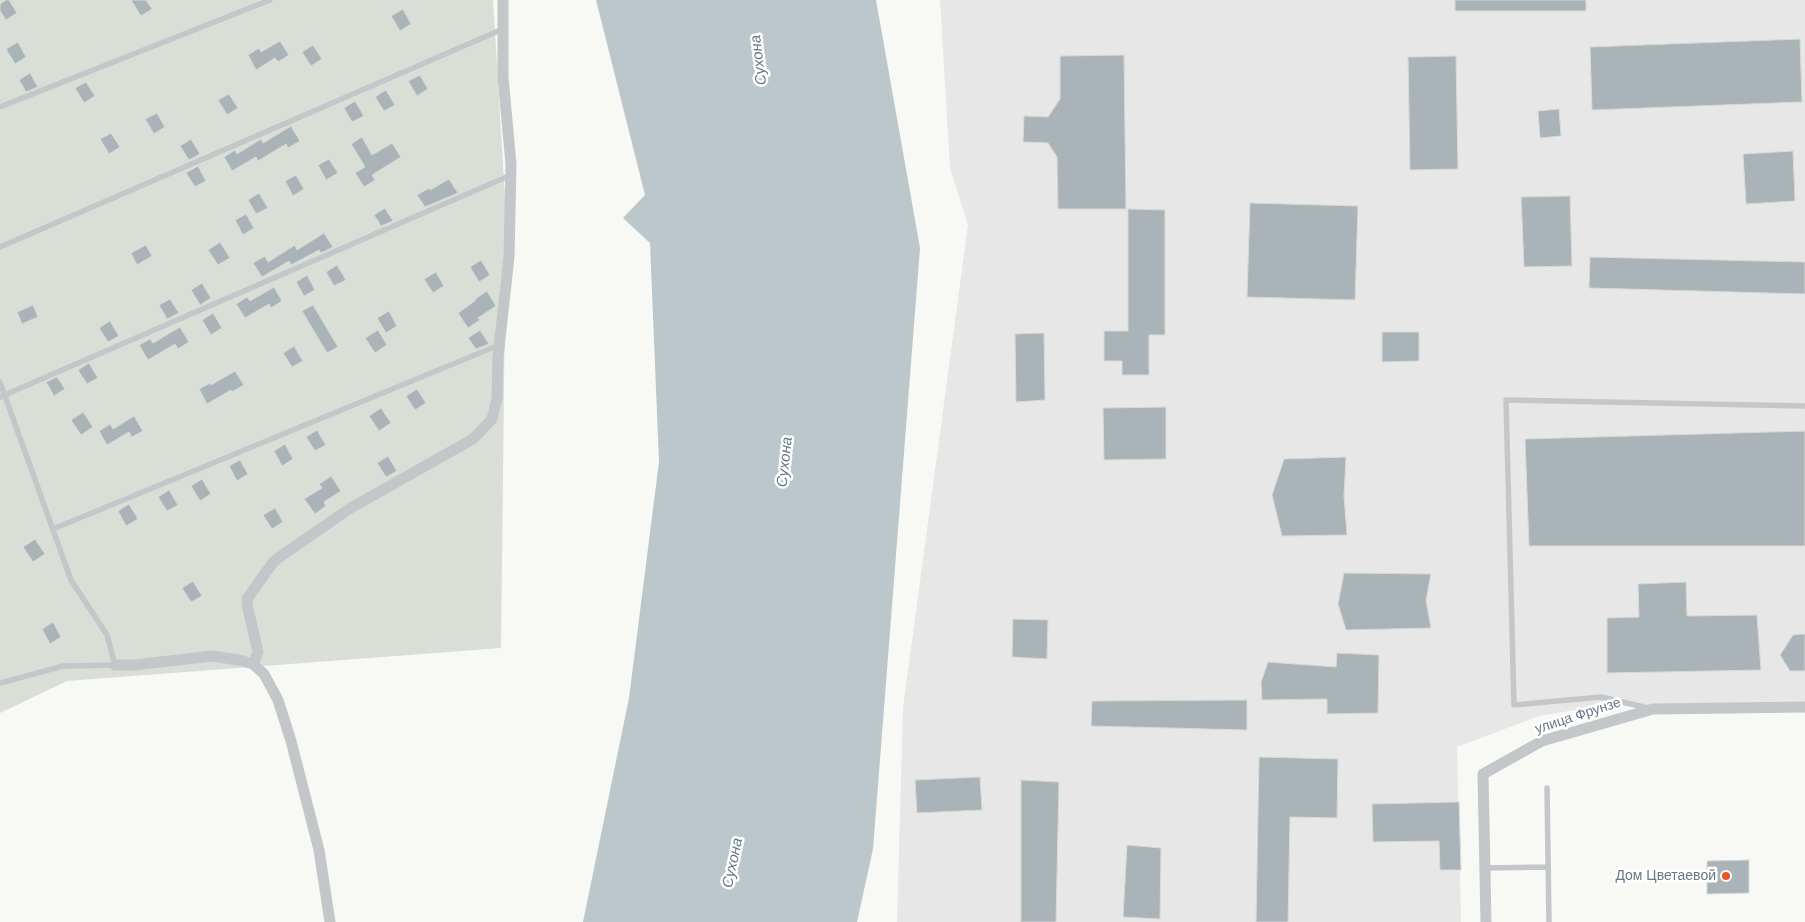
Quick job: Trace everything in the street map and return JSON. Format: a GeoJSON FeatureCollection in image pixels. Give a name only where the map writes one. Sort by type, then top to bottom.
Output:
{"type":"FeatureCollection","features":[{"type":"Feature","properties":{"kind":"street"},"geometry":{"type":"LineString","coordinates":[[253,664],[258,652],[247,599],[274,561],[349,509],[473,439],[492,419],[497,399],[500,344],[509,257],[511,175],[503,77],[503,0]]}},
{"type":"Feature","properties":{"kind":"street"},"geometry":{"type":"LineString","coordinates":[[115,665],[135,665],[212,656],[253,664],[264,674],[278,700],[291,741],[319,850],[330,922]]}},
{"type":"Feature","properties":{"kind":"street","name":"улица Фрунзе"},"geometry":{"type":"LineString","coordinates":[[1486,922],[1484,774],[1542,741],[1653,709],[1805,708]]}},
{"type":"Feature","properties":{"kind":"lane"},"geometry":{"type":"LineString","coordinates":[[0,107],[270,0]]}},
{"type":"Feature","properties":{"kind":"lane"},"geometry":{"type":"LineString","coordinates":[[0,247],[503,29]]}},
{"type":"Feature","properties":{"kind":"lane"},"geometry":{"type":"LineString","coordinates":[[3,396],[511,175]]}},
{"type":"Feature","properties":{"kind":"lane"},"geometry":{"type":"LineString","coordinates":[[53,529],[500,344]]}},
{"type":"Feature","properties":{"kind":"lane"},"geometry":{"type":"LineString","coordinates":[[0,382],[3,396],[71,580],[106,635],[115,665],[63,666],[0,683]]}},
{"type":"Feature","properties":{"kind":"lane"},"geometry":{"type":"LineString","coordinates":[[1653,709],[1601,697],[1514,705],[1506,400],[1805,406]]}},
{"type":"Feature","properties":{"kind":"lane"},"geometry":{"type":"LineString","coordinates":[[1547,788],[1549,922]]}},
{"type":"Feature","properties":{"kind":"lane"},"geometry":{"type":"LineString","coordinates":[[1485,868],[1548,867]]}},
{"type":"Feature","properties":{"kind":"shaded area"},"geometry":{"type":"Polygon","coordinates":[[[0,0],[493,0],[506,214],[501,648],[67,681],[0,713],[0,0]]]}},
{"type":"Feature","properties":{"kind":"shaded area"},"geometry":{"type":"Polygon","coordinates":[[[940,0],[1805,0],[1805,703],[1593,707],[1539,716],[1457,747],[1461,922],[897,922],[903,708],[968,225],[950,168],[940,0]]]}},
{"type":"Feature","properties":{"kind":"water","name":"Сухона"},"geometry":{"type":"Polygon","coordinates":[[[596,0],[876,0],[920,248],[873,849],[857,922],[583,922],[629,698],[659,462],[650,243],[623,218],[645,195],[596,0]]]}},
{"type":"Feature","properties":{"kind":"building"},"geometry":{"type":"Polygon","coordinates":[[[9,0],[17,13],[6,20],[0,11],[0,4],[9,0]]]}},
{"type":"Feature","properties":{"kind":"building"},"geometry":{"type":"Polygon","coordinates":[[[131,0],[146,0],[152,9],[141,16],[131,0]]]}},
{"type":"Feature","properties":{"kind":"building"},"geometry":{"type":"Polygon","coordinates":[[[1455,0],[1586,0],[1586,11],[1455,11],[1455,0]]]}},
{"type":"Feature","properties":{"kind":"building"},"geometry":{"type":"Polygon","coordinates":[[[403,9],[411,24],[400,31],[391,16],[403,9]]]}},
{"type":"Feature","properties":{"kind":"building"},"geometry":{"type":"Polygon","coordinates":[[[1800,39],[1802,102],[1592,110],[1590,47],[1800,39]]]}},
{"type":"Feature","properties":{"kind":"building"},"geometry":{"type":"Polygon","coordinates":[[[280,41],[289,55],[278,62],[275,58],[256,70],[248,55],[259,48],[261,52],[280,41]]]}},
{"type":"Feature","properties":{"kind":"building"},"geometry":{"type":"Polygon","coordinates":[[[18,42],[26,57],[15,64],[6,49],[18,42]]]}},
{"type":"Feature","properties":{"kind":"building"},"geometry":{"type":"Polygon","coordinates":[[[313,45],[322,59],[311,66],[302,52],[313,45]]]}},
{"type":"Feature","properties":{"kind":"building"},"geometry":{"type":"Polygon","coordinates":[[[1124,55],[1126,209],[1058,209],[1057,157],[1048,143],[1023,142],[1024,116],[1048,117],[1060,99],[1060,56],[1124,55]]]}},
{"type":"Feature","properties":{"kind":"building"},"geometry":{"type":"Polygon","coordinates":[[[1456,56],[1458,169],[1410,170],[1408,57],[1456,56]]]}},
{"type":"Feature","properties":{"kind":"building"},"geometry":{"type":"Polygon","coordinates":[[[30,73],[38,87],[26,92],[19,80],[30,73]]]}},
{"type":"Feature","properties":{"kind":"building"},"geometry":{"type":"Polygon","coordinates":[[[420,75],[428,89],[417,96],[408,81],[420,75]]]}},
{"type":"Feature","properties":{"kind":"building"},"geometry":{"type":"Polygon","coordinates":[[[86,82],[95,96],[84,103],[75,88],[86,82]]]}},
{"type":"Feature","properties":{"kind":"building"},"geometry":{"type":"Polygon","coordinates":[[[386,90],[395,105],[384,111],[375,97],[386,90]]]}},
{"type":"Feature","properties":{"kind":"building"},"geometry":{"type":"Polygon","coordinates":[[[229,94],[238,108],[227,115],[218,100],[229,94]]]}},
{"type":"Feature","properties":{"kind":"building"},"geometry":{"type":"Polygon","coordinates":[[[355,101],[364,116],[352,122],[344,108],[355,101]]]}},
{"type":"Feature","properties":{"kind":"building"},"geometry":{"type":"Polygon","coordinates":[[[1559,109],[1561,136],[1540,138],[1538,111],[1559,109]]]}},
{"type":"Feature","properties":{"kind":"building"},"geometry":{"type":"Polygon","coordinates":[[[157,113],[165,127],[154,134],[145,119],[157,113]]]}},
{"type":"Feature","properties":{"kind":"building"},"geometry":{"type":"Polygon","coordinates":[[[291,126],[300,141],[288,148],[286,144],[258,161],[256,157],[232,171],[224,157],[235,150],[237,154],[261,139],[263,143],[291,126]]]}},
{"type":"Feature","properties":{"kind":"building"},"geometry":{"type":"Polygon","coordinates":[[[111,133],[120,147],[109,154],[100,139],[111,133]]]}},
{"type":"Feature","properties":{"kind":"building"},"geometry":{"type":"Polygon","coordinates":[[[362,137],[372,155],[392,143],[401,157],[372,175],[375,180],[364,187],[355,173],[365,167],[351,144],[362,137]]]}},
{"type":"Feature","properties":{"kind":"building"},"geometry":{"type":"Polygon","coordinates":[[[191,139],[200,154],[189,160],[180,146],[191,139]]]}},
{"type":"Feature","properties":{"kind":"building"},"geometry":{"type":"Polygon","coordinates":[[[1793,151],[1795,201],[1746,204],[1743,154],[1793,151]]]}},
{"type":"Feature","properties":{"kind":"building"},"geometry":{"type":"Polygon","coordinates":[[[329,159],[338,173],[326,180],[318,165],[329,159]]]}},
{"type":"Feature","properties":{"kind":"building"},"geometry":{"type":"Polygon","coordinates":[[[198,166],[206,181],[195,187],[186,173],[198,166]]]}},
{"type":"Feature","properties":{"kind":"building"},"geometry":{"type":"Polygon","coordinates":[[[296,175],[304,189],[293,196],[285,181],[296,175]]]}},
{"type":"Feature","properties":{"kind":"building"},"geometry":{"type":"Polygon","coordinates":[[[449,179],[458,193],[425,207],[417,195],[449,179]]]}},
{"type":"Feature","properties":{"kind":"building"},"geometry":{"type":"Polygon","coordinates":[[[259,193],[268,208],[256,214],[248,200],[259,193]]]}},
{"type":"Feature","properties":{"kind":"building"},"geometry":{"type":"Polygon","coordinates":[[[1570,196],[1572,266],[1524,267],[1521,197],[1570,196]]]}},
{"type":"Feature","properties":{"kind":"building"},"geometry":{"type":"Polygon","coordinates":[[[1250,203],[1358,206],[1355,300],[1247,297],[1250,203]]]}},
{"type":"Feature","properties":{"kind":"building"},"geometry":{"type":"Polygon","coordinates":[[[385,208],[393,221],[381,226],[374,215],[385,208]]]}},
{"type":"Feature","properties":{"kind":"building"},"geometry":{"type":"Polygon","coordinates":[[[1128,209],[1165,210],[1165,335],[1149,335],[1149,375],[1122,375],[1122,361],[1104,361],[1104,331],[1128,331],[1128,209]]]}},
{"type":"Feature","properties":{"kind":"building"},"geometry":{"type":"Polygon","coordinates":[[[246,214],[254,228],[243,235],[235,220],[246,214]]]}},
{"type":"Feature","properties":{"kind":"building"},"geometry":{"type":"Polygon","coordinates":[[[324,233],[333,247],[321,253],[319,250],[291,265],[289,261],[262,277],[253,263],[265,256],[268,262],[295,245],[297,250],[324,233]]]}},
{"type":"Feature","properties":{"kind":"building"},"geometry":{"type":"Polygon","coordinates":[[[220,242],[230,258],[218,265],[208,250],[220,242]]]}},
{"type":"Feature","properties":{"kind":"building"},"geometry":{"type":"Polygon","coordinates":[[[146,245],[152,256],[137,265],[131,253],[146,245]]]}},
{"type":"Feature","properties":{"kind":"building"},"geometry":{"type":"Polygon","coordinates":[[[1590,257],[1805,262],[1805,294],[1589,288],[1590,257]]]}},
{"type":"Feature","properties":{"kind":"building"},"geometry":{"type":"Polygon","coordinates":[[[481,260],[490,275],[479,282],[470,267],[481,260]]]}},
{"type":"Feature","properties":{"kind":"building"},"geometry":{"type":"Polygon","coordinates":[[[337,265],[346,280],[334,286],[326,272],[337,265]]]}},
{"type":"Feature","properties":{"kind":"building"},"geometry":{"type":"Polygon","coordinates":[[[436,272],[444,286],[433,293],[424,279],[436,272]]]}},
{"type":"Feature","properties":{"kind":"building"},"geometry":{"type":"Polygon","coordinates":[[[307,275],[315,290],[304,296],[296,282],[307,275]]]}},
{"type":"Feature","properties":{"kind":"building"},"geometry":{"type":"Polygon","coordinates":[[[202,283],[211,298],[200,305],[191,290],[202,283]]]}},
{"type":"Feature","properties":{"kind":"building"},"geometry":{"type":"Polygon","coordinates":[[[274,287],[282,301],[271,308],[269,304],[245,318],[236,304],[247,297],[250,301],[274,287]]]}},
{"type":"Feature","properties":{"kind":"building"},"geometry":{"type":"Polygon","coordinates":[[[487,291],[496,306],[478,318],[480,320],[468,328],[458,313],[487,291]]]}},
{"type":"Feature","properties":{"kind":"building"},"geometry":{"type":"Polygon","coordinates":[[[170,299],[179,313],[167,319],[159,305],[170,299]]]}},
{"type":"Feature","properties":{"kind":"building"},"geometry":{"type":"Polygon","coordinates":[[[33,305],[38,317],[22,324],[17,312],[33,305]]]}},
{"type":"Feature","properties":{"kind":"building"},"geometry":{"type":"Polygon","coordinates":[[[313,305],[338,347],[327,353],[302,311],[313,305]]]}},
{"type":"Feature","properties":{"kind":"building"},"geometry":{"type":"Polygon","coordinates":[[[389,311],[397,326],[386,333],[377,318],[389,311]]]}},
{"type":"Feature","properties":{"kind":"building"},"geometry":{"type":"Polygon","coordinates":[[[213,313],[222,328],[211,335],[202,320],[213,313]]]}},
{"type":"Feature","properties":{"kind":"building"},"geometry":{"type":"Polygon","coordinates":[[[110,321],[119,336],[108,342],[99,328],[110,321]]]}},
{"type":"Feature","properties":{"kind":"building"},"geometry":{"type":"Polygon","coordinates":[[[180,327],[189,342],[178,349],[175,344],[148,360],[139,345],[150,339],[153,343],[180,327]]]}},
{"type":"Feature","properties":{"kind":"building"},"geometry":{"type":"Polygon","coordinates":[[[378,330],[387,345],[375,353],[365,338],[378,330]]]}},
{"type":"Feature","properties":{"kind":"building"},"geometry":{"type":"Polygon","coordinates":[[[480,330],[489,344],[476,349],[468,338],[480,330]]]}},
{"type":"Feature","properties":{"kind":"building"},"geometry":{"type":"Polygon","coordinates":[[[1382,332],[1419,332],[1419,361],[1382,362],[1382,332]]]}},
{"type":"Feature","properties":{"kind":"building"},"geometry":{"type":"Polygon","coordinates":[[[1044,333],[1045,400],[1016,402],[1015,334],[1044,333]]]}},
{"type":"Feature","properties":{"kind":"building"},"geometry":{"type":"Polygon","coordinates":[[[294,346],[303,361],[292,367],[283,353],[294,346]]]}},
{"type":"Feature","properties":{"kind":"building"},"geometry":{"type":"Polygon","coordinates":[[[89,363],[98,378],[87,384],[78,370],[89,363]]]}},
{"type":"Feature","properties":{"kind":"building"},"geometry":{"type":"Polygon","coordinates":[[[235,371],[244,385],[207,404],[199,389],[210,383],[211,385],[235,371]]]}},
{"type":"Feature","properties":{"kind":"building"},"geometry":{"type":"Polygon","coordinates":[[[57,377],[65,389],[54,396],[46,382],[57,377]]]}},
{"type":"Feature","properties":{"kind":"building"},"geometry":{"type":"Polygon","coordinates":[[[417,389],[426,403],[415,410],[406,396],[417,389]]]}},
{"type":"Feature","properties":{"kind":"building"},"geometry":{"type":"Polygon","coordinates":[[[1166,407],[1166,459],[1104,460],[1103,408],[1166,407]]]}},
{"type":"Feature","properties":{"kind":"building"},"geometry":{"type":"Polygon","coordinates":[[[381,408],[391,423],[379,431],[369,416],[381,408]]]}},
{"type":"Feature","properties":{"kind":"building"},"geometry":{"type":"Polygon","coordinates":[[[83,412],[93,427],[81,435],[71,420],[83,412]]]}},
{"type":"Feature","properties":{"kind":"building"},"geometry":{"type":"Polygon","coordinates":[[[134,416],[143,431],[132,437],[129,432],[107,445],[99,431],[110,424],[113,429],[134,416]]]}},
{"type":"Feature","properties":{"kind":"building"},"geometry":{"type":"Polygon","coordinates":[[[317,430],[326,445],[315,451],[306,437],[317,430]]]}},
{"type":"Feature","properties":{"kind":"building"},"geometry":{"type":"Polygon","coordinates":[[[1805,431],[1805,546],[1529,546],[1525,439],[1805,431]]]}},
{"type":"Feature","properties":{"kind":"building"},"geometry":{"type":"Polygon","coordinates":[[[285,444],[293,459],[282,466],[274,451],[285,444]]]}},
{"type":"Feature","properties":{"kind":"building"},"geometry":{"type":"Polygon","coordinates":[[[388,456],[397,471],[386,477],[377,463],[388,456]]]}},
{"type":"Feature","properties":{"kind":"building"},"geometry":{"type":"Polygon","coordinates":[[[1346,457],[1344,496],[1347,535],[1282,536],[1272,495],[1284,459],[1346,457]]]}},
{"type":"Feature","properties":{"kind":"building"},"geometry":{"type":"Polygon","coordinates":[[[240,460],[248,474],[237,481],[229,466],[240,460]]]}},
{"type":"Feature","properties":{"kind":"building"},"geometry":{"type":"Polygon","coordinates":[[[331,476],[341,491],[324,502],[326,506],[315,514],[304,499],[322,488],[319,484],[331,476]]]}},
{"type":"Feature","properties":{"kind":"building"},"geometry":{"type":"Polygon","coordinates":[[[202,479],[211,494],[200,501],[191,486],[202,479]]]}},
{"type":"Feature","properties":{"kind":"building"},"geometry":{"type":"Polygon","coordinates":[[[169,490],[178,505],[167,511],[158,497],[169,490]]]}},
{"type":"Feature","properties":{"kind":"building"},"geometry":{"type":"Polygon","coordinates":[[[129,504],[138,519],[126,526],[118,511],[129,504]]]}},
{"type":"Feature","properties":{"kind":"building"},"geometry":{"type":"Polygon","coordinates":[[[275,508],[283,522],[272,529],[263,515],[275,508]]]}},
{"type":"Feature","properties":{"kind":"building"},"geometry":{"type":"Polygon","coordinates":[[[35,539],[45,554],[33,562],[23,547],[35,539]]]}},
{"type":"Feature","properties":{"kind":"building"},"geometry":{"type":"Polygon","coordinates":[[[1344,573],[1431,574],[1426,600],[1431,628],[1346,630],[1338,604],[1344,573]]]}},
{"type":"Feature","properties":{"kind":"building"},"geometry":{"type":"Polygon","coordinates":[[[193,581],[202,596],[191,602],[182,588],[193,581]]]}},
{"type":"Feature","properties":{"kind":"building"},"geometry":{"type":"Polygon","coordinates":[[[1686,582],[1687,616],[1757,615],[1761,670],[1607,673],[1607,618],[1639,617],[1638,584],[1686,582]]]}},
{"type":"Feature","properties":{"kind":"building"},"geometry":{"type":"Polygon","coordinates":[[[1013,619],[1048,620],[1047,659],[1012,657],[1013,619]]]}},
{"type":"Feature","properties":{"kind":"building"},"geometry":{"type":"Polygon","coordinates":[[[53,622],[61,637],[50,644],[42,629],[53,622]]]}},
{"type":"Feature","properties":{"kind":"building"},"geometry":{"type":"Polygon","coordinates":[[[1805,634],[1805,671],[1790,671],[1780,655],[1793,635],[1805,634]]]}},
{"type":"Feature","properties":{"kind":"building"},"geometry":{"type":"Polygon","coordinates":[[[1337,653],[1379,655],[1378,713],[1327,714],[1327,699],[1262,700],[1261,682],[1268,662],[1336,667],[1337,653]]]}},
{"type":"Feature","properties":{"kind":"building"},"geometry":{"type":"Polygon","coordinates":[[[1247,700],[1247,730],[1091,726],[1092,701],[1247,700]]]}},
{"type":"Feature","properties":{"kind":"building"},"geometry":{"type":"Polygon","coordinates":[[[1259,757],[1338,759],[1337,818],[1290,817],[1288,922],[1256,922],[1259,757]]]}},
{"type":"Feature","properties":{"kind":"building"},"geometry":{"type":"Polygon","coordinates":[[[980,777],[982,810],[917,813],[915,780],[980,777]]]}},
{"type":"Feature","properties":{"kind":"building"},"geometry":{"type":"Polygon","coordinates":[[[1021,780],[1059,782],[1056,922],[1021,922],[1021,780]]]}},
{"type":"Feature","properties":{"kind":"building"},"geometry":{"type":"Polygon","coordinates":[[[1459,802],[1461,870],[1440,870],[1439,841],[1373,842],[1372,804],[1459,802]]]}},
{"type":"Feature","properties":{"kind":"building"},"geometry":{"type":"Polygon","coordinates":[[[1127,845],[1161,848],[1160,919],[1123,917],[1127,845]]]}},
{"type":"Feature","properties":{"kind":"building"},"geometry":{"type":"Polygon","coordinates":[[[1749,860],[1749,893],[1707,894],[1707,861],[1749,860]]]}},
{"type":"Feature","properties":{"kind":"place","name":"Дом Цветаевой"},"geometry":{"type":"Point","coordinates":[1726,876]}}]}
